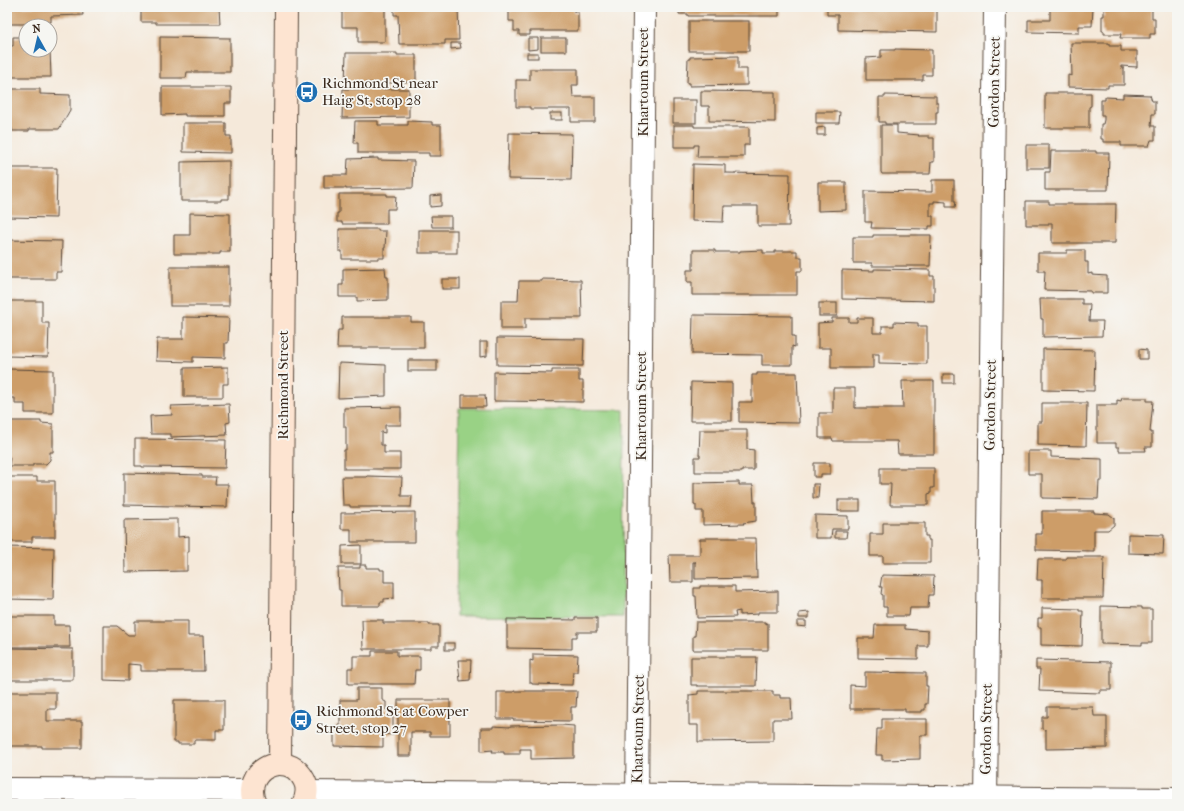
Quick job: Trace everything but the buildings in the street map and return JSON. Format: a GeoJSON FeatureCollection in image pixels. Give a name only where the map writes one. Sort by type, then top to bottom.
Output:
{"type":"FeatureCollection","features":[{"type":"Feature","properties":{"kind":"street","name":"Richmond Street"},"geometry":{"type":"LineString","coordinates":[[280,764],[286,7]]}},
{"type":"Feature","properties":{"kind":"street","name":"Khartoum Street"},"geometry":{"type":"LineString","coordinates":[[637,800],[644,7]]}},
{"type":"Feature","properties":{"kind":"street","name":"Gordon Street"},"geometry":{"type":"LineString","coordinates":[[985,801],[995,7]]}},
{"type":"Feature","properties":{"kind":"street"},"geometry":{"type":"LineString","coordinates":[[7,789],[254,797],[253,782],[257,774],[264,768],[271,765],[280,764],[288,765],[296,769],[302,776],[306,783],[305,798],[985,801],[1177,799]]}},
{"type":"Feature","properties":{"kind":"green space"},"geometry":{"type":"Polygon","coordinates":[[[459,408],[624,410],[623,617],[456,616],[459,408]]]}},
{"type":"Feature","properties":{"kind":"place","name":"Richmond St near Haig St, stop 28"},"geometry":{"type":"Point","coordinates":[307,92]}},
{"type":"Feature","properties":{"kind":"place","name":"Richmond St at Cowper Street, stop 27"},"geometry":{"type":"Point","coordinates":[301,720]}}]}
